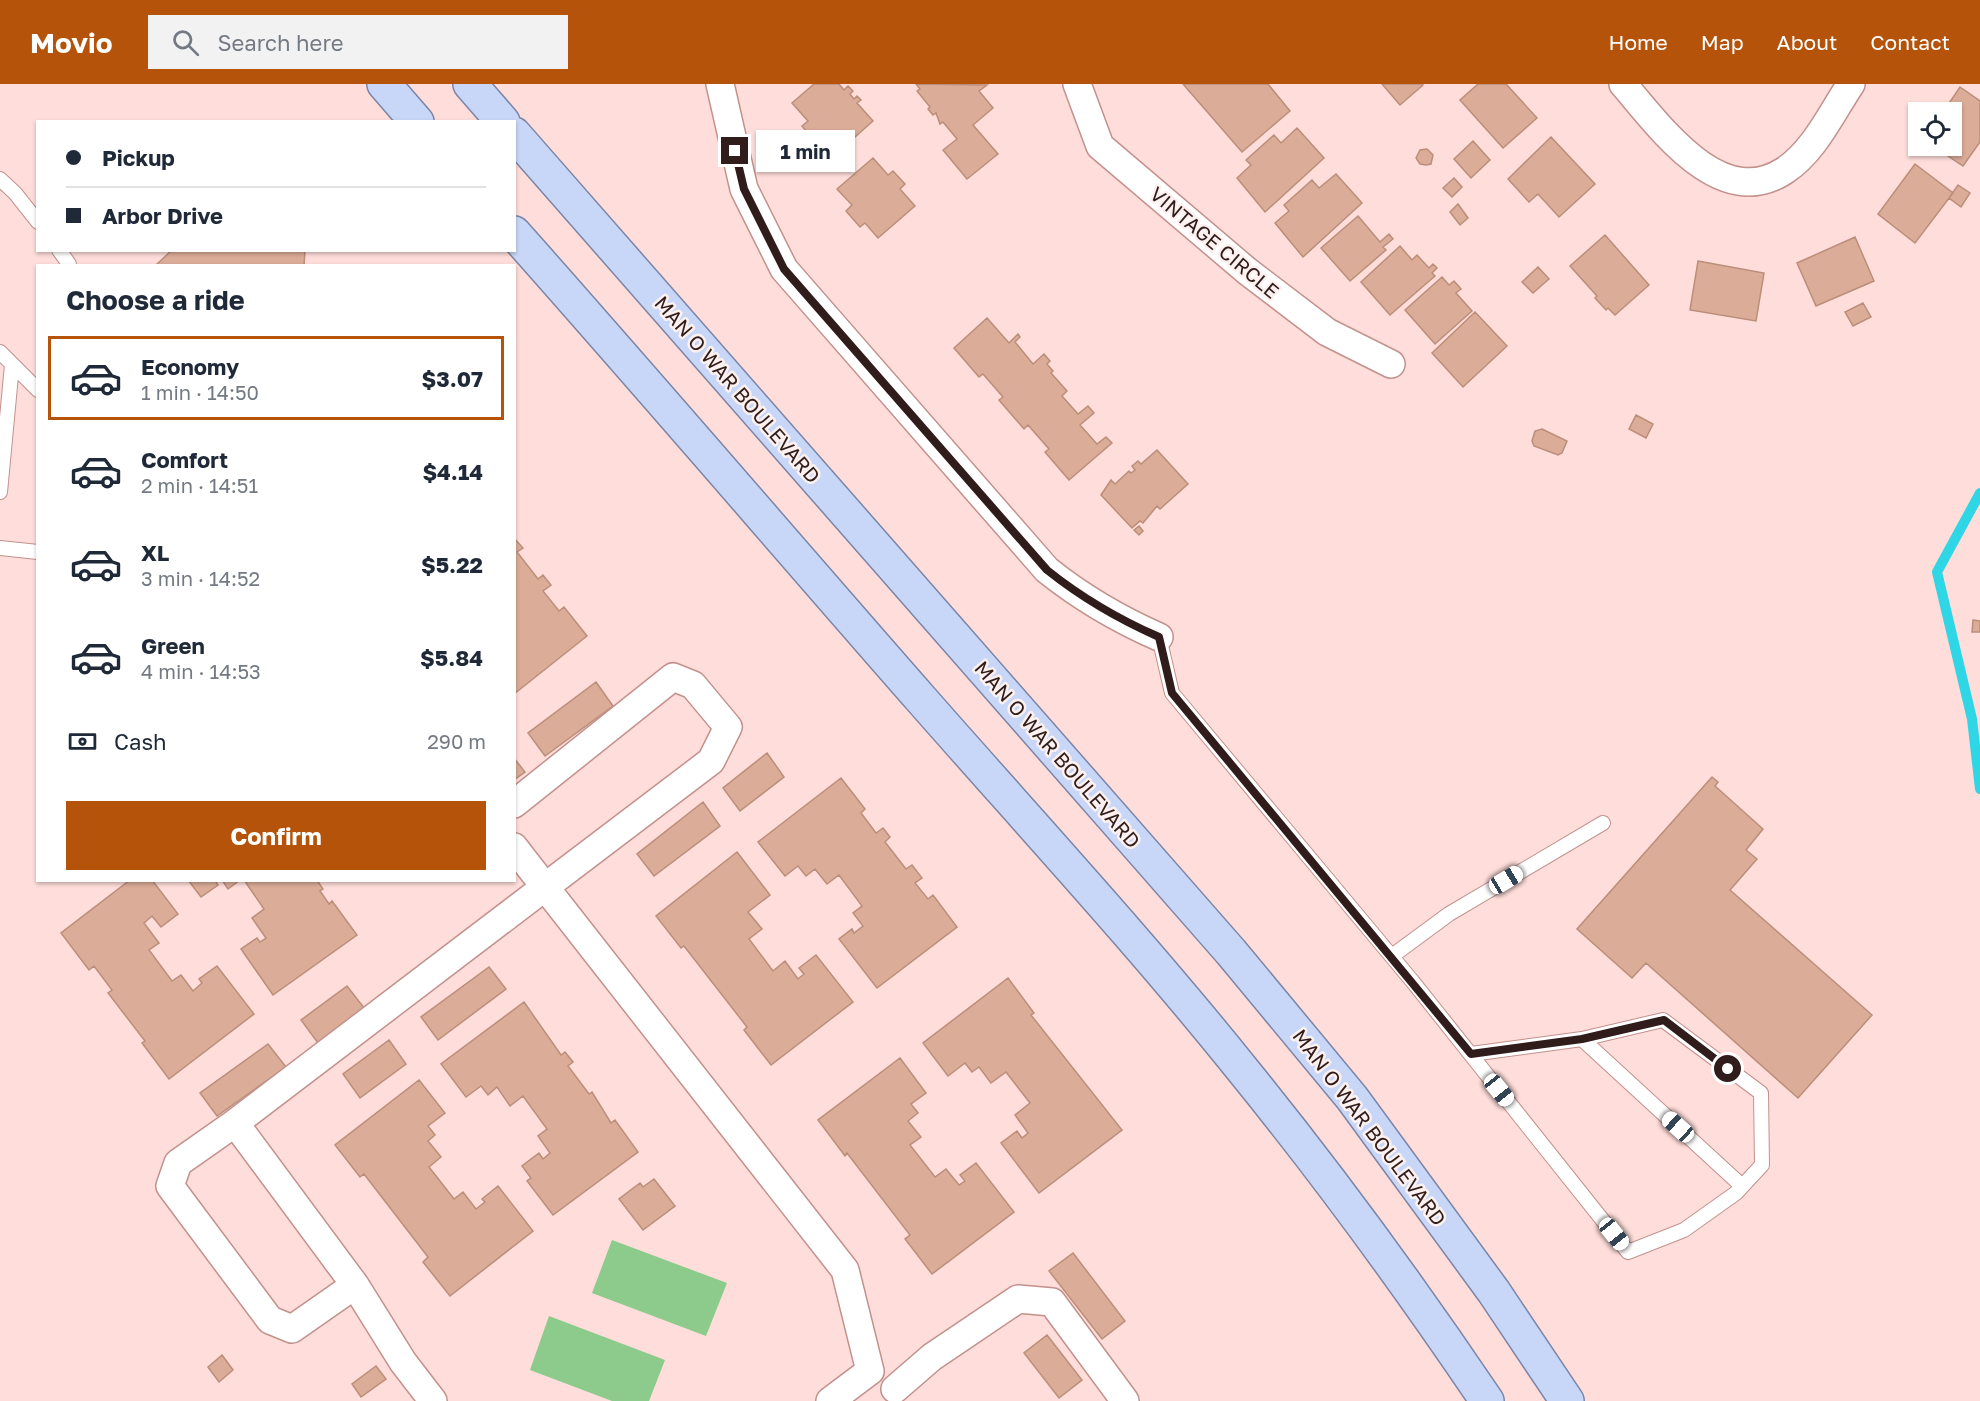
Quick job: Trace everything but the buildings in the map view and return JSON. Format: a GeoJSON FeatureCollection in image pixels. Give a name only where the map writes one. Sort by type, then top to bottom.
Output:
{"type":"FeatureCollection","features":[{"type":"Feature","properties":{"kind":"main road"},"geometry":{"type":"LineString","coordinates":[[384,84],[415,120]]}},
{"type":"Feature","properties":{"kind":"main road"},"geometry":{"type":"LineString","coordinates":[[470,84],[501,120]]}},
{"type":"Feature","properties":{"kind":"main road","name":"MAN O WAR BOULEVARD"},"geometry":{"type":"LineString","coordinates":[[516,137],[1231,952],[1352,1098],[1494,1292],[1567,1401]]}},
{"type":"Feature","properties":{"kind":"main road"},"geometry":{"type":"LineString","coordinates":[[516,234],[714,464],[1136,942],[1240,1066],[1327,1176],[1438,1328],[1487,1401]]}},
{"type":"Feature","properties":{"kind":"street"},"geometry":{"type":"LineString","coordinates":[[720,84],[744,189],[784,269],[1047,570],[1077,594],[1119,619],[1159,637]]}},
{"type":"Feature","properties":{"kind":"street","name":"VINTAGE CIRCLE"},"geometry":{"type":"LineString","coordinates":[[1077,84],[1100,146],[1247,271],[1327,332],[1391,364]]}},
{"type":"Feature","properties":{"kind":"street"},"geometry":{"type":"LineString","coordinates":[[1623,84],[1667,134],[1705,169],[1736,182],[1762,182],[1785,170],[1810,146],[1851,84]]}},
{"type":"Feature","properties":{"kind":"street"},"geometry":{"type":"LineString","coordinates":[[355,1285],[292,1329],[270,1320],[170,1186],[178,1163],[235,1123],[711,761],[728,727],[693,684],[673,677],[516,802]]}},
{"type":"Feature","properties":{"kind":"street"},"geometry":{"type":"LineString","coordinates":[[516,850],[845,1270],[870,1371],[903,1395],[932,1357],[1017,1299],[1052,1302],[1125,1401]]}},
{"type":"Feature","properties":{"kind":"street"},"geometry":{"type":"LineString","coordinates":[[235,1123],[355,1285],[403,1362],[433,1401]]}},
{"type":"Feature","properties":{"kind":"street"},"geometry":{"type":"LineString","coordinates":[[830,1401],[870,1371]]}},
{"type":"Feature","properties":{"kind":"lane"},"geometry":{"type":"LineString","coordinates":[[0,179],[15,193],[36,219]]}},
{"type":"Feature","properties":{"kind":"lane"},"geometry":{"type":"LineString","coordinates":[[0,352],[36,388]]}},
{"type":"Feature","properties":{"kind":"lane"},"geometry":{"type":"LineString","coordinates":[[0,492],[12,365]]}},
{"type":"Feature","properties":{"kind":"lane"},"geometry":{"type":"LineString","coordinates":[[0,548],[36,552]]}},
{"type":"Feature","properties":{"kind":"lane"},"geometry":{"type":"LineString","coordinates":[[1159,637],[1172,693],[1392,956],[1628,1252],[1684,1230],[1742,1186],[1762,1165],[1761,1093],[1664,1020],[1582,1039],[1471,1054]]}},
{"type":"Feature","properties":{"kind":"lane"},"geometry":{"type":"LineString","coordinates":[[1392,956],[1449,914],[1603,824]]}},
{"type":"Feature","properties":{"kind":"lane"},"geometry":{"type":"LineString","coordinates":[[1582,1039],[1742,1186]]}},
{"type":"Feature","properties":{"kind":"green space"},"geometry":{"type":"Polygon","coordinates":[[[612,1240],[727,1283],[706,1336],[592,1293],[612,1240]]]}},
{"type":"Feature","properties":{"kind":"green space"},"geometry":{"type":"Polygon","coordinates":[[[549,1316],[665,1360],[649,1401],[612,1401],[530,1370],[549,1316]]]}},
{"type":"Feature","properties":{"kind":"waterway"},"geometry":{"type":"LineString","coordinates":[[1980,493],[1937,572],[1972,719],[1980,789]]}},
{"type":"Feature","properties":{"kind":"route"},"geometry":{"type":"LineString","coordinates":[[735,151],[744,189],[765,235],[784,269],[815,308],[1047,570],[1077,594],[1119,619],[1159,637],[1172,693],[1471,1054],[1582,1039],[1664,1020],[1728,1069]]}}]}
